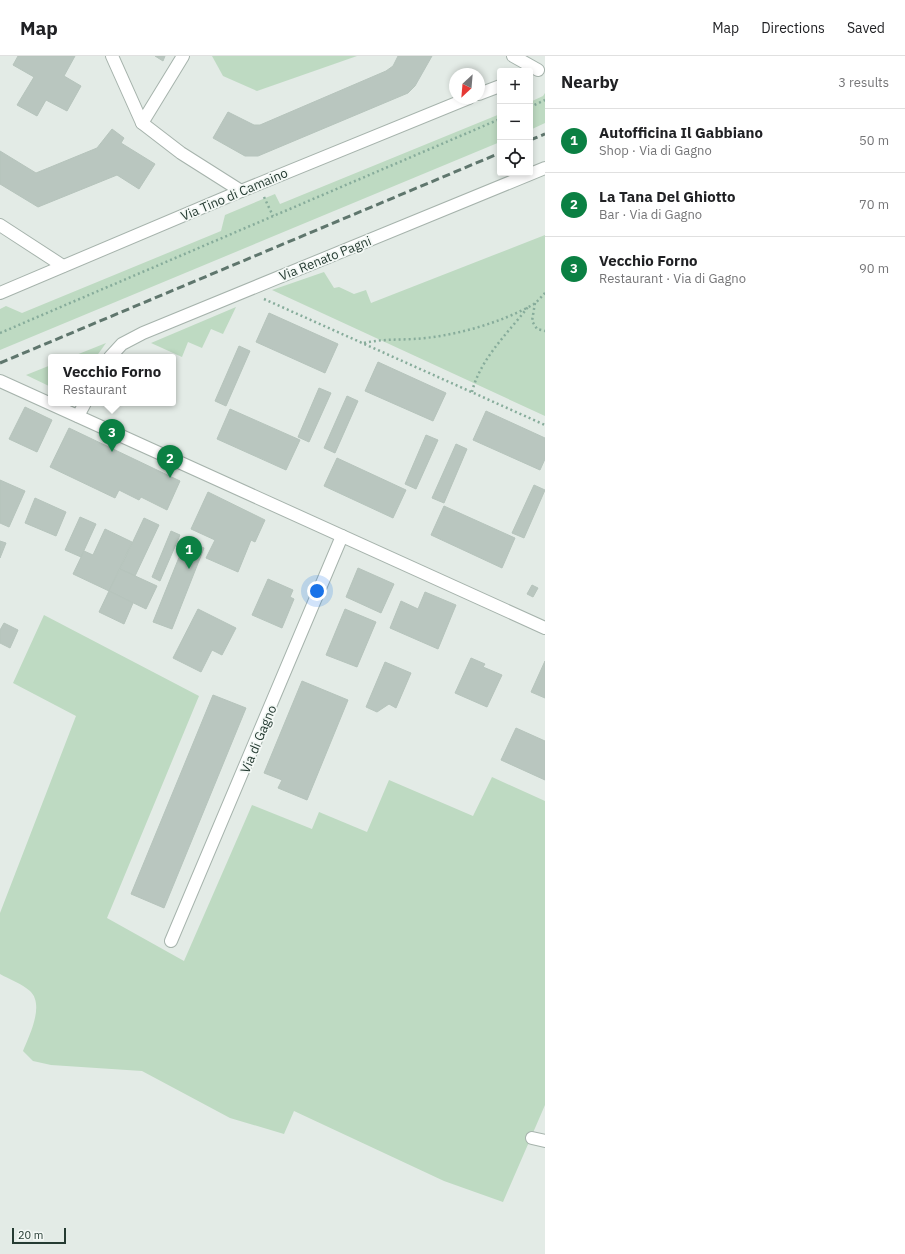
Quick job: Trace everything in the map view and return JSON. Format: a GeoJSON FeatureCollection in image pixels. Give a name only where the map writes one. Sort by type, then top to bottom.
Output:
{"type":"FeatureCollection","features":[{"type":"Feature","properties":{"kind":"street"},"geometry":{"type":"LineString","coordinates":[[112,56],[142,123],[181,153],[240,191]]}},
{"type":"Feature","properties":{"kind":"street"},"geometry":{"type":"LineString","coordinates":[[142,123],[183,56]]}},
{"type":"Feature","properties":{"kind":"street"},"geometry":{"type":"LineString","coordinates":[[513,56],[538,70]]}},
{"type":"Feature","properties":{"kind":"street"},"geometry":{"type":"LineString","coordinates":[[485,92],[497,87]]}},
{"type":"Feature","properties":{"kind":"street","name":"Via Tino di Camaino"},"geometry":{"type":"LineString","coordinates":[[0,293],[240,191],[454,104]]}},
{"type":"Feature","properties":{"kind":"street","name":"Via Renato Pagni"},"geometry":{"type":"LineString","coordinates":[[113,354],[122,344],[131,339],[245,290],[545,168]]}},
{"type":"Feature","properties":{"kind":"street"},"geometry":{"type":"LineString","coordinates":[[0,225],[63,266]]}},
{"type":"Feature","properties":{"kind":"street"},"geometry":{"type":"LineString","coordinates":[[0,381],[48,403]]}},
{"type":"Feature","properties":{"kind":"street"},"geometry":{"type":"LineString","coordinates":[[56,406],[545,628]]}},
{"type":"Feature","properties":{"kind":"street"},"geometry":{"type":"LineString","coordinates":[[78,416],[83,406]]}},
{"type":"Feature","properties":{"kind":"street","name":"Via di Gagno"},"geometry":{"type":"LineString","coordinates":[[171,941],[342,536]]}},
{"type":"Feature","properties":{"kind":"street"},"geometry":{"type":"LineString","coordinates":[[532,1138],[545,1142]]}},
{"type":"Feature","properties":{"kind":"path"},"geometry":{"type":"LineString","coordinates":[[533,106],[545,100]]}},
{"type":"Feature","properties":{"kind":"path"},"geometry":{"type":"LineString","coordinates":[[0,333],[497,121]]}},
{"type":"Feature","properties":{"kind":"path"},"geometry":{"type":"LineString","coordinates":[[259,184],[273,216]]}},
{"type":"Feature","properties":{"kind":"path"},"geometry":{"type":"LineString","coordinates":[[245,290],[545,425]]}},
{"type":"Feature","properties":{"kind":"path"},"geometry":{"type":"LineString","coordinates":[[363,343],[381,339],[414,339],[470,329],[498,320],[528,307],[536,303],[545,293]]}},
{"type":"Feature","properties":{"kind":"path"},"geometry":{"type":"LineString","coordinates":[[536,303],[532,321],[537,329],[545,331]]}},
{"type":"Feature","properties":{"kind":"path"},"geometry":{"type":"LineString","coordinates":[[472,392],[475,378],[485,362],[528,307]]}},
{"type":"Feature","properties":{"kind":"green space"},"geometry":{"type":"Polygon","coordinates":[[[212,56],[357,56],[257,91],[223,76],[212,56]]]}},
{"type":"Feature","properties":{"kind":"green space"},"geometry":{"type":"Polygon","coordinates":[[[545,93],[545,123],[533,129],[533,101],[543,96],[545,93]]]}},
{"type":"Feature","properties":{"kind":"green space"},"geometry":{"type":"Polygon","coordinates":[[[497,115],[497,143],[0,350],[0,309],[6,306],[22,313],[221,231],[225,215],[275,194],[280,204],[497,115]]]}},
{"type":"Feature","properties":{"kind":"green space"},"geometry":{"type":"Polygon","coordinates":[[[545,235],[545,416],[272,290],[324,272],[334,288],[339,287],[354,294],[366,290],[371,303],[545,235]]]}},
{"type":"Feature","properties":{"kind":"green space"},"geometry":{"type":"Polygon","coordinates":[[[236,307],[223,334],[211,329],[202,348],[188,342],[182,357],[151,343],[236,307]]]}},
{"type":"Feature","properties":{"kind":"green space"},"geometry":{"type":"Polygon","coordinates":[[[106,343],[98,354],[78,354],[106,343]]]}},
{"type":"Feature","properties":{"kind":"green space"},"geometry":{"type":"Polygon","coordinates":[[[48,366],[48,386],[26,375],[48,366]]]}},
{"type":"Feature","properties":{"kind":"green space"},"geometry":{"type":"Polygon","coordinates":[[[44,615],[199,696],[107,918],[184,961],[252,805],[312,829],[319,812],[367,832],[389,780],[473,816],[492,777],[545,801],[545,1105],[503,1202],[444,1181],[294,1111],[284,1134],[230,1118],[142,1071],[51,1065],[33,1061],[23,1051],[32,1029],[36,1012],[36,1004],[34,997],[27,988],[0,974],[0,913],[76,716],[13,683],[44,615]]]}},
{"type":"Feature","properties":{"kind":"building"},"geometry":{"type":"Polygon","coordinates":[[[18,56],[75,56],[64,76],[81,86],[67,111],[46,100],[37,116],[17,105],[34,77],[13,65],[18,56]]]}},
{"type":"Feature","properties":{"kind":"building"},"geometry":{"type":"Polygon","coordinates":[[[155,56],[165,56],[163,61],[155,56]]]}},
{"type":"Feature","properties":{"kind":"building"},"geometry":{"type":"Polygon","coordinates":[[[398,56],[432,56],[415,86],[408,93],[258,156],[245,156],[213,138],[228,112],[254,125],[260,125],[386,71],[393,66],[398,56]]]}},
{"type":"Feature","properties":{"kind":"building"},"geometry":{"type":"Polygon","coordinates":[[[112,129],[124,138],[121,143],[155,164],[139,189],[117,175],[38,207],[0,184],[0,151],[36,173],[97,148],[112,129]]]}},
{"type":"Feature","properties":{"kind":"building"},"geometry":{"type":"Polygon","coordinates":[[[269,313],[338,344],[325,373],[256,342],[269,313]]]}},
{"type":"Feature","properties":{"kind":"building"},"geometry":{"type":"Polygon","coordinates":[[[239,346],[250,351],[226,406],[215,401],[239,346]]]}},
{"type":"Feature","properties":{"kind":"building"},"geometry":{"type":"Polygon","coordinates":[[[378,362],[446,393],[433,421],[365,391],[378,362]]]}},
{"type":"Feature","properties":{"kind":"building"},"geometry":{"type":"Polygon","coordinates":[[[319,388],[331,393],[309,442],[298,437],[319,388]]]}},
{"type":"Feature","properties":{"kind":"building"},"geometry":{"type":"Polygon","coordinates":[[[347,396],[358,401],[335,453],[324,448],[347,396]]]}},
{"type":"Feature","properties":{"kind":"building"},"geometry":{"type":"Polygon","coordinates":[[[25,407],[52,420],[37,452],[9,439],[25,407]]]}},
{"type":"Feature","properties":{"kind":"building"},"geometry":{"type":"Polygon","coordinates":[[[230,409],[300,440],[286,470],[217,439],[230,409]]]}},
{"type":"Feature","properties":{"kind":"building"},"geometry":{"type":"Polygon","coordinates":[[[486,411],[545,438],[545,459],[540,470],[473,440],[486,411]]]}},
{"type":"Feature","properties":{"kind":"building"},"geometry":{"type":"Polygon","coordinates":[[[69,428],[180,481],[167,510],[141,497],[139,500],[119,490],[115,498],[50,467],[69,428]]]}},
{"type":"Feature","properties":{"kind":"building"},"geometry":{"type":"Polygon","coordinates":[[[426,435],[438,440],[416,489],[405,484],[426,435]]]}},
{"type":"Feature","properties":{"kind":"building"},"geometry":{"type":"Polygon","coordinates":[[[456,444],[467,449],[444,503],[432,498],[456,444]]]}},
{"type":"Feature","properties":{"kind":"building"},"geometry":{"type":"Polygon","coordinates":[[[337,458],[406,490],[393,518],[324,486],[337,458]]]}},
{"type":"Feature","properties":{"kind":"building"},"geometry":{"type":"Polygon","coordinates":[[[0,480],[25,491],[9,527],[0,523],[0,480]]]}},
{"type":"Feature","properties":{"kind":"building"},"geometry":{"type":"Polygon","coordinates":[[[534,485],[545,490],[524,538],[512,533],[534,485]]]}},
{"type":"Feature","properties":{"kind":"building"},"geometry":{"type":"Polygon","coordinates":[[[208,492],[265,520],[255,542],[251,540],[238,572],[206,558],[215,540],[191,529],[208,492]]]}},
{"type":"Feature","properties":{"kind":"building"},"geometry":{"type":"Polygon","coordinates":[[[35,498],[66,512],[56,536],[25,523],[35,498]]]}},
{"type":"Feature","properties":{"kind":"building"},"geometry":{"type":"Polygon","coordinates":[[[444,506],[515,538],[502,568],[431,535],[444,506]]]}},
{"type":"Feature","properties":{"kind":"building"},"geometry":{"type":"Polygon","coordinates":[[[80,517],[96,524],[81,557],[65,550],[80,517]]]}},
{"type":"Feature","properties":{"kind":"building"},"geometry":{"type":"Polygon","coordinates":[[[144,518],[159,525],[135,576],[120,569],[144,518]]]}},
{"type":"Feature","properties":{"kind":"building"},"geometry":{"type":"Polygon","coordinates":[[[105,529],[132,542],[109,591],[73,574],[84,551],[93,555],[105,529]]]}},
{"type":"Feature","properties":{"kind":"building"},"geometry":{"type":"Polygon","coordinates":[[[171,531],[180,535],[160,581],[152,577],[171,531]]]}},
{"type":"Feature","properties":{"kind":"building"},"geometry":{"type":"Polygon","coordinates":[[[186,540],[204,548],[172,629],[153,622],[186,540]]]}},
{"type":"Feature","properties":{"kind":"building"},"geometry":{"type":"Polygon","coordinates":[[[0,541],[6,543],[0,558],[0,541]]]}},
{"type":"Feature","properties":{"kind":"building"},"geometry":{"type":"Polygon","coordinates":[[[358,568],[394,584],[381,613],[346,597],[358,568]]]}},
{"type":"Feature","properties":{"kind":"building"},"geometry":{"type":"Polygon","coordinates":[[[120,569],[157,586],[146,609],[109,591],[120,569]]]}},
{"type":"Feature","properties":{"kind":"building"},"geometry":{"type":"Polygon","coordinates":[[[268,579],[293,590],[290,597],[294,599],[282,628],[252,615],[268,579]]]}},
{"type":"Feature","properties":{"kind":"building"},"geometry":{"type":"Polygon","coordinates":[[[532,585],[538,588],[533,597],[527,594],[532,585]]]}},
{"type":"Feature","properties":{"kind":"building"},"geometry":{"type":"Polygon","coordinates":[[[109,591],[133,603],[124,624],[99,612],[109,591]]]}},
{"type":"Feature","properties":{"kind":"building"},"geometry":{"type":"Polygon","coordinates":[[[425,592],[456,605],[438,649],[390,628],[401,601],[418,609],[425,592]]]}},
{"type":"Feature","properties":{"kind":"building"},"geometry":{"type":"Polygon","coordinates":[[[198,609],[236,628],[222,655],[212,650],[201,672],[173,658],[198,609]]]}},
{"type":"Feature","properties":{"kind":"building"},"geometry":{"type":"Polygon","coordinates":[[[345,609],[376,622],[357,667],[326,655],[345,609]]]}},
{"type":"Feature","properties":{"kind":"building"},"geometry":{"type":"Polygon","coordinates":[[[4,623],[18,630],[10,648],[0,643],[0,630],[4,623]]]}},
{"type":"Feature","properties":{"kind":"building"},"geometry":{"type":"Polygon","coordinates":[[[471,658],[485,664],[483,667],[502,675],[487,707],[455,693],[471,658]]]}},
{"type":"Feature","properties":{"kind":"building"},"geometry":{"type":"Polygon","coordinates":[[[545,661],[545,698],[531,692],[545,661]]]}},
{"type":"Feature","properties":{"kind":"building"},"geometry":{"type":"Polygon","coordinates":[[[385,662],[411,673],[396,708],[389,704],[377,712],[366,707],[385,662]]]}},
{"type":"Feature","properties":{"kind":"building"},"geometry":{"type":"Polygon","coordinates":[[[302,681],[348,700],[307,800],[278,788],[282,780],[264,773],[302,681]]]}},
{"type":"Feature","properties":{"kind":"building"},"geometry":{"type":"Polygon","coordinates":[[[213,695],[246,708],[164,908],[131,894],[213,695]]]}},
{"type":"Feature","properties":{"kind":"building"},"geometry":{"type":"Polygon","coordinates":[[[516,728],[545,741],[545,780],[501,760],[516,728]]]}},
{"type":"Feature","properties":{"kind":"railway"},"geometry":{"type":"LineString","coordinates":[[533,139],[545,134]]}},
{"type":"Feature","properties":{"kind":"railway"},"geometry":{"type":"LineString","coordinates":[[0,363],[497,154]]}},
{"type":"Feature","properties":{"kind":"place","name":"Vecchio Forno"},"geometry":{"type":"Point","coordinates":[112,452]}},
{"type":"Feature","properties":{"kind":"place","name":"La Tana Del Ghiotto"},"geometry":{"type":"Point","coordinates":[170,478]}},
{"type":"Feature","properties":{"kind":"place","name":"Autofficina Il Gabbiano"},"geometry":{"type":"Point","coordinates":[189,569]}}]}
